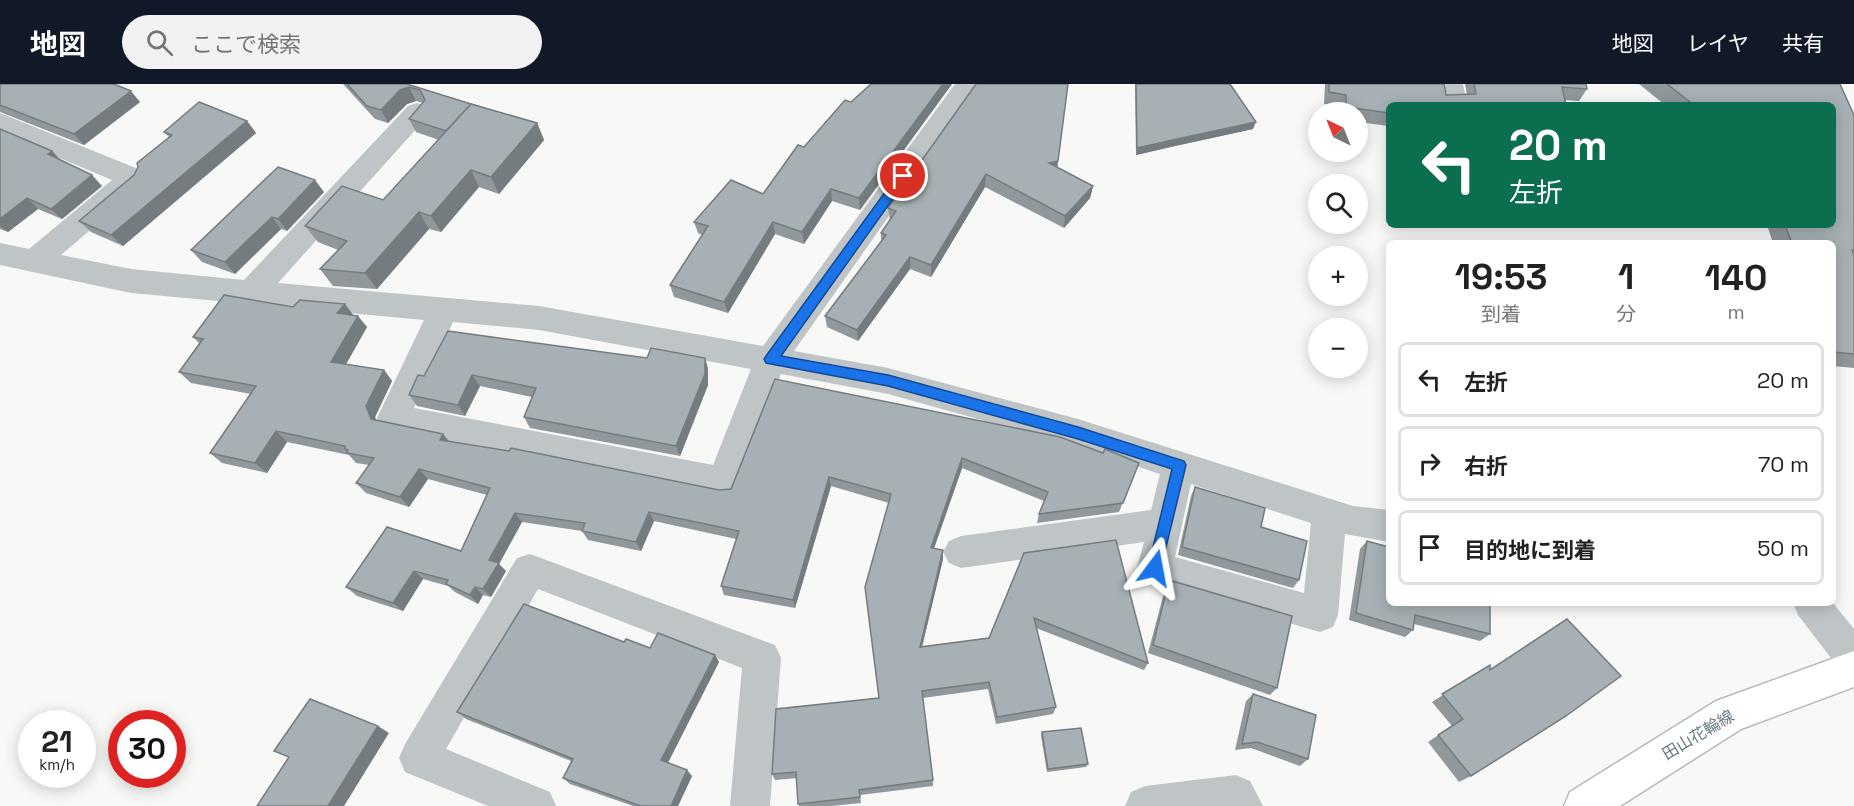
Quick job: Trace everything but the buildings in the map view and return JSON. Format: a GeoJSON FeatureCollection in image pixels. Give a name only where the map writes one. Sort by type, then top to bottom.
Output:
{"type":"FeatureCollection","features":[{"type":"Feature","properties":{"kind":"main road","name":"田山花輪線"},"geometry":{"type":"LineString","coordinates":[[1584,806],[1730,714],[1854,669]]}},
{"type":"Feature","properties":{"kind":"street"},"geometry":{"type":"LineString","coordinates":[[444,309],[393,418],[723,482],[771,359],[969,84]]}},
{"type":"Feature","properties":{"kind":"street"},"geometry":{"type":"LineString","coordinates":[[1450,84],[1453,102]]}},
{"type":"Feature","properties":{"kind":"street"},"geometry":{"type":"LineString","coordinates":[[252,291],[417,112]]}},
{"type":"Feature","properties":{"kind":"street"},"geometry":{"type":"LineString","coordinates":[[0,122],[133,178],[34,261]]}},
{"type":"Feature","properties":{"kind":"street"},"geometry":{"type":"LineString","coordinates":[[0,254],[131,281],[539,318],[888,381],[1078,433],[1353,521],[1386,526]]}},
{"type":"Feature","properties":{"kind":"street"},"geometry":{"type":"LineString","coordinates":[[1179,465],[1155,568],[1320,615],[1329,513]]}},
{"type":"Feature","properties":{"kind":"street"},"geometry":{"type":"LineString","coordinates":[[961,552],[1166,523]]}},
{"type":"Feature","properties":{"kind":"street"},"geometry":{"type":"LineString","coordinates":[[536,806],[419,758],[530,570],[762,658],[750,806]]}},
{"type":"Feature","properties":{"kind":"street"},"geometry":{"type":"LineString","coordinates":[[1814,606],[1854,658]]}},
{"type":"Feature","properties":{"kind":"street"},"geometry":{"type":"LineString","coordinates":[[1144,806],[1236,795],[1243,806]]}},
{"type":"Feature","properties":{"kind":"route"},"geometry":{"type":"LineString","coordinates":[[903,176],[771,359],[888,381],[1078,433],[1179,465],[1155,568]]}}]}
